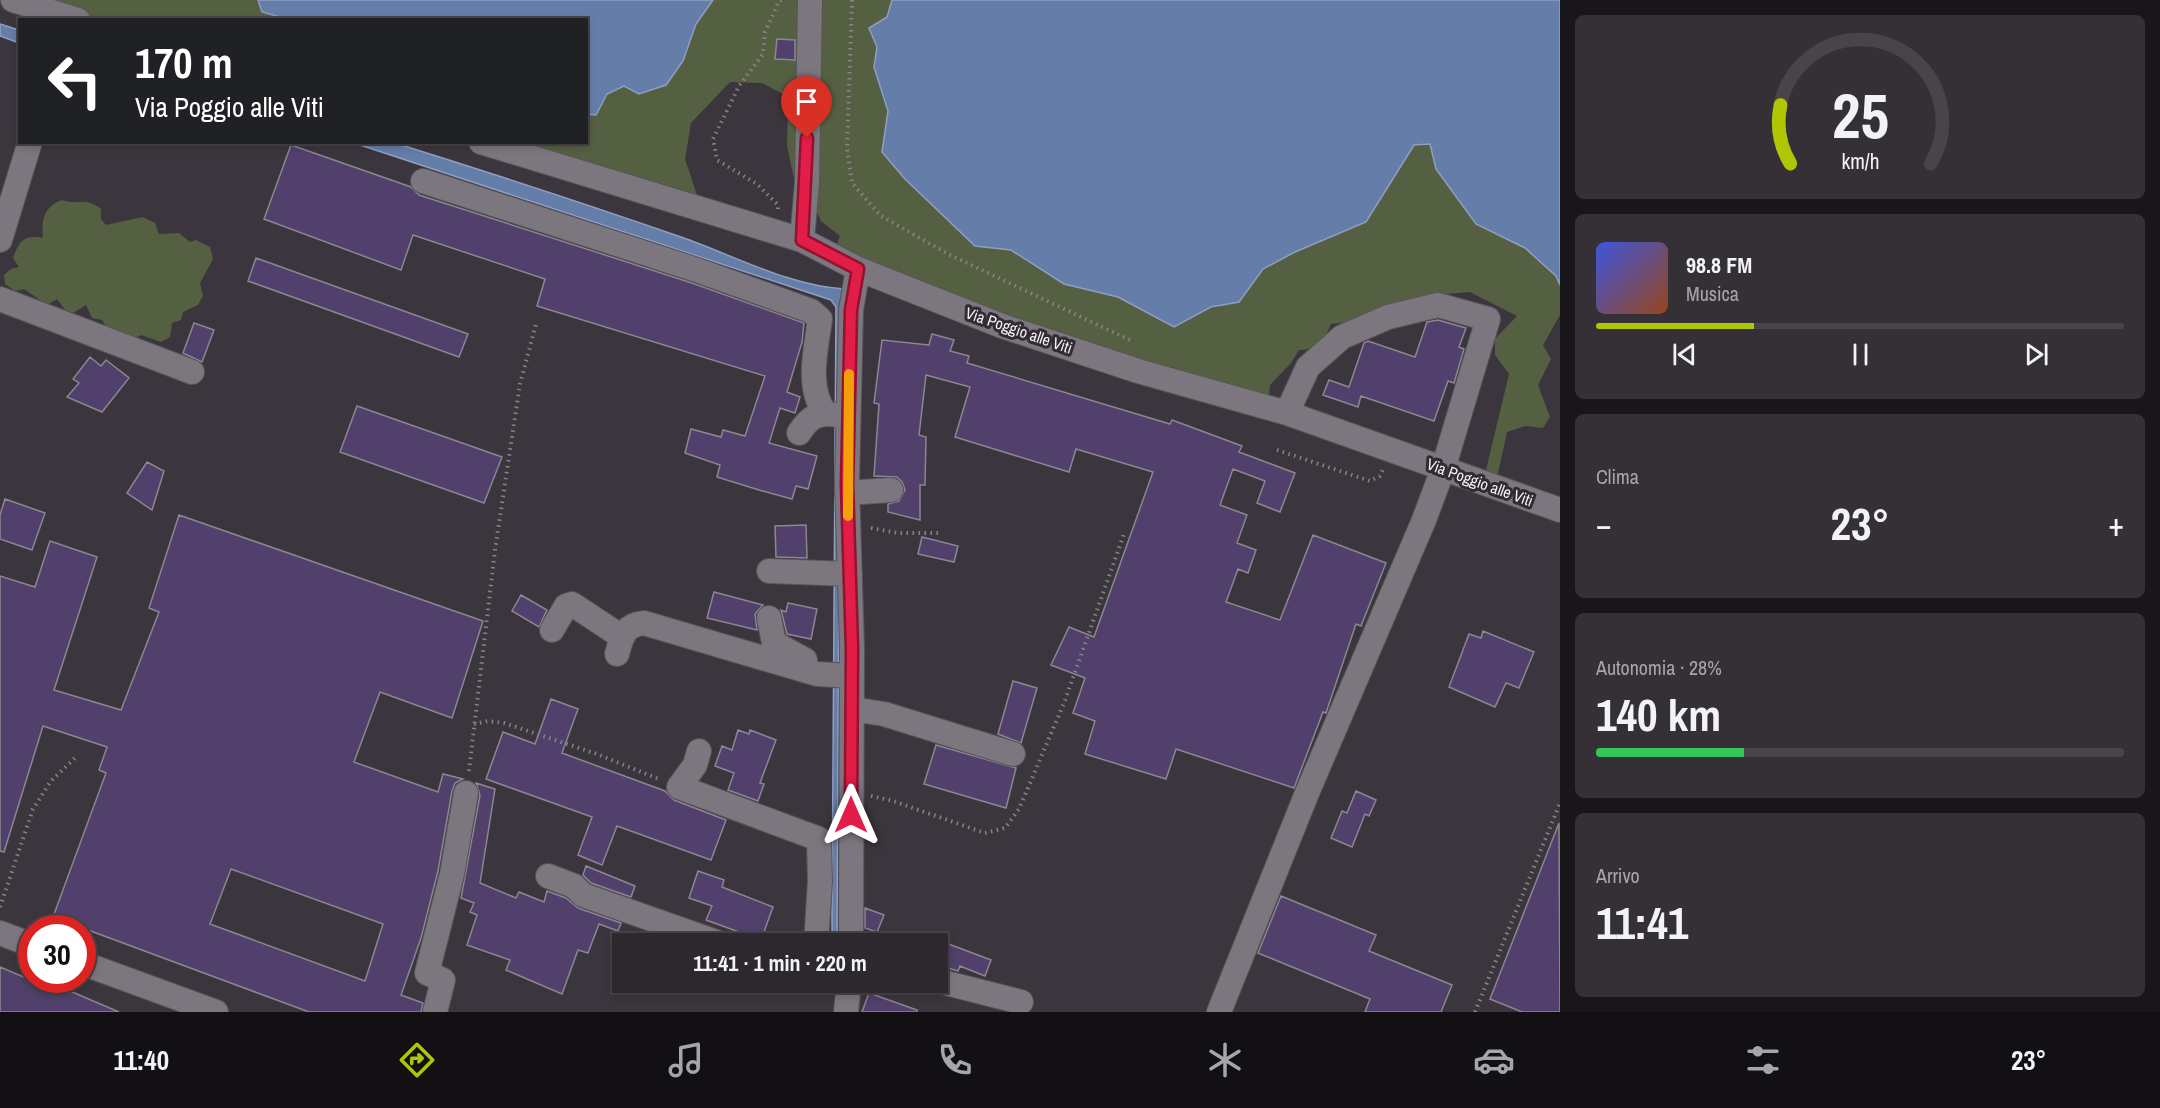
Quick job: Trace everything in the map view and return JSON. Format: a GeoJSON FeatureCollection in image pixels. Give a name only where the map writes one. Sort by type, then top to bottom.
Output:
{"type":"FeatureCollection","features":[{"type":"Feature","properties":{"kind":"street"},"geometry":{"type":"LineString","coordinates":[[13,0],[69,18]]}},
{"type":"Feature","properties":{"kind":"street"},"geometry":{"type":"LineString","coordinates":[[792,237],[807,183],[810,0]]}},
{"type":"Feature","properties":{"kind":"street"},"geometry":{"type":"LineString","coordinates":[[0,240],[29,144]]}},
{"type":"Feature","properties":{"kind":"street","name":"Via Poggio alle Viti"},"geometry":{"type":"LineString","coordinates":[[489,144],[792,237],[858,269],[1002,326],[1138,371],[1287,413],[1560,510]]}},
{"type":"Feature","properties":{"kind":"street"},"geometry":{"type":"LineString","coordinates":[[423,181],[697,270],[811,311],[820,320],[813,371],[818,404],[837,415]]}},
{"type":"Feature","properties":{"kind":"street"},"geometry":{"type":"LineString","coordinates":[[851,933],[850,574],[847,493],[837,415],[858,269]]}},
{"type":"Feature","properties":{"kind":"street"},"geometry":{"type":"LineString","coordinates":[[0,299],[192,372]]}},
{"type":"Feature","properties":{"kind":"street"},"geometry":{"type":"LineString","coordinates":[[1219,1012],[1443,469],[1488,319],[1438,305],[1388,317],[1342,337],[1308,367],[1287,413]]}},
{"type":"Feature","properties":{"kind":"street"},"geometry":{"type":"LineString","coordinates":[[799,433],[807,421],[817,414],[837,415]]}},
{"type":"Feature","properties":{"kind":"street"},"geometry":{"type":"LineString","coordinates":[[847,493],[891,490]]}},
{"type":"Feature","properties":{"kind":"street"},"geometry":{"type":"LineString","coordinates":[[769,571],[850,574]]}},
{"type":"Feature","properties":{"kind":"street"},"geometry":{"type":"LineString","coordinates":[[552,630],[566,606],[572,604],[620,646],[631,624],[644,623],[817,674],[852,676]]}},
{"type":"Feature","properties":{"kind":"street"},"geometry":{"type":"LineString","coordinates":[[769,618],[774,643],[805,660],[817,674]]}},
{"type":"Feature","properties":{"kind":"street"},"geometry":{"type":"LineString","coordinates":[[852,709],[884,714],[1013,754]]}},
{"type":"Feature","properties":{"kind":"street"},"geometry":{"type":"LineString","coordinates":[[699,751],[694,765],[679,787],[819,839],[820,881],[817,933]]}},
{"type":"Feature","properties":{"kind":"street"},"geometry":{"type":"LineString","coordinates":[[435,1012],[443,980],[427,973],[452,874],[466,793]]}},
{"type":"Feature","properties":{"kind":"street"},"geometry":{"type":"LineString","coordinates":[[548,876],[574,886],[583,895],[691,933]]}},
{"type":"Feature","properties":{"kind":"street"},"geometry":{"type":"LineString","coordinates":[[0,933],[18,940]]}},
{"type":"Feature","properties":{"kind":"street"},"geometry":{"type":"LineString","coordinates":[[96,968],[216,1012]]}},
{"type":"Feature","properties":{"kind":"street"},"geometry":{"type":"LineString","coordinates":[[948,984],[1021,1002]]}},
{"type":"Feature","properties":{"kind":"path"},"geometry":{"type":"LineString","coordinates":[[786,0],[779,0],[765,32],[763,54],[739,86],[713,139],[717,160],[757,184],[778,205],[792,237]]}},
{"type":"Feature","properties":{"kind":"path"},"geometry":{"type":"LineString","coordinates":[[852,0],[847,148],[852,183],[881,216],[950,255],[1132,341]]}},
{"type":"Feature","properties":{"kind":"path"},"geometry":{"type":"LineString","coordinates":[[466,793],[520,384],[536,324]]}},
{"type":"Feature","properties":{"kind":"path"},"geometry":{"type":"LineString","coordinates":[[1277,450],[1370,481],[1380,476],[1392,451]]}},
{"type":"Feature","properties":{"kind":"path"},"geometry":{"type":"LineString","coordinates":[[848,526],[898,533],[942,533]]}},
{"type":"Feature","properties":{"kind":"path"},"geometry":{"type":"LineString","coordinates":[[851,794],[893,801],[985,833],[1005,828],[1019,809],[1064,703],[1124,534]]}},
{"type":"Feature","properties":{"kind":"path"},"geometry":{"type":"LineString","coordinates":[[474,724],[488,721],[504,723],[597,754],[679,787]]}},
{"type":"Feature","properties":{"kind":"path"},"geometry":{"type":"LineString","coordinates":[[0,907],[33,809],[51,781],[77,756]]}},
{"type":"Feature","properties":{"kind":"path"},"geometry":{"type":"LineString","coordinates":[[1475,1012],[1560,803]]}},
{"type":"Feature","properties":{"kind":"green space"},"geometry":{"type":"Polygon","coordinates":[[[13,0],[258,0],[262,12],[283,18],[75,18],[13,0]]]}},
{"type":"Feature","properties":{"kind":"green space"},"geometry":{"type":"Polygon","coordinates":[[[713,0],[892,0],[887,17],[869,28],[877,47],[874,67],[888,111],[882,151],[905,179],[975,246],[1011,250],[1064,284],[1118,297],[1174,327],[1211,308],[1239,302],[1263,269],[1295,252],[1414,145],[1430,144],[1436,169],[1476,224],[1525,248],[1557,276],[1560,285],[1560,315],[1543,345],[1551,359],[1538,385],[1550,417],[1543,428],[1525,426],[1507,432],[1495,487],[1483,483],[1509,374],[1495,355],[1495,339],[1517,316],[1470,292],[1420,296],[1416,303],[1356,321],[1331,324],[1320,343],[1306,350],[1299,350],[1291,363],[1270,385],[1268,407],[833,256],[840,236],[821,221],[806,190],[795,183],[787,146],[788,102],[781,93],[762,83],[730,82],[691,123],[685,159],[702,210],[484,144],[588,144],[588,114],[596,115],[607,94],[683,61],[696,24],[713,0]]]}},
{"type":"Feature","properties":{"kind":"green space"},"geometry":{"type":"Polygon","coordinates":[[[62,200],[95,205],[101,209],[101,219],[106,225],[143,217],[155,223],[159,234],[179,233],[190,242],[196,240],[210,247],[213,259],[200,283],[203,296],[198,305],[183,312],[181,320],[172,323],[170,337],[161,342],[141,335],[125,337],[109,329],[102,320],[92,318],[86,305],[73,313],[65,310],[57,299],[47,305],[24,289],[15,291],[5,284],[4,275],[11,269],[19,267],[13,258],[20,243],[31,237],[43,238],[45,215],[51,206],[62,200]]]}},
{"type":"Feature","properties":{"kind":"water"},"geometry":{"type":"Polygon","coordinates":[[[258,0],[713,0],[696,24],[683,61],[666,85],[639,94],[624,86],[607,94],[596,115],[588,114],[588,18],[283,18],[262,12],[258,0]]]}},
{"type":"Feature","properties":{"kind":"water"},"geometry":{"type":"Polygon","coordinates":[[[892,0],[1560,0],[1560,285],[1556,276],[1525,248],[1476,224],[1436,169],[1430,144],[1414,145],[1366,222],[1295,252],[1263,269],[1239,302],[1211,307],[1174,327],[1118,297],[1064,284],[1011,250],[975,246],[905,179],[882,152],[888,111],[874,67],[877,47],[869,28],[887,17],[892,0]]]}},
{"type":"Feature","properties":{"kind":"water"},"geometry":{"type":"Polygon","coordinates":[[[0,24],[18,30],[18,43],[0,36],[0,24]]]}},
{"type":"Feature","properties":{"kind":"water"},"geometry":{"type":"Polygon","coordinates":[[[357,144],[398,144],[701,244],[782,276],[824,287],[845,289],[839,558],[837,933],[832,933],[833,762],[836,307],[831,300],[357,144]]]}},
{"type":"Feature","properties":{"kind":"building"},"geometry":{"type":"Polygon","coordinates":[[[777,39],[795,40],[795,60],[775,59],[777,39]]]}},
{"type":"Feature","properties":{"kind":"building"},"geometry":{"type":"Polygon","coordinates":[[[291,145],[411,187],[419,195],[692,283],[804,323],[802,342],[787,392],[800,397],[795,413],[780,408],[769,443],[817,456],[808,489],[796,486],[792,499],[759,490],[717,477],[720,465],[685,453],[691,429],[721,437],[723,430],[745,436],[765,376],[537,306],[545,279],[413,235],[401,270],[264,219],[291,145]]]}},
{"type":"Feature","properties":{"kind":"building"},"geometry":{"type":"Polygon","coordinates":[[[256,258],[468,334],[459,357],[248,281],[256,258]]]}},
{"type":"Feature","properties":{"kind":"building"},"geometry":{"type":"Polygon","coordinates":[[[1438,320],[1466,328],[1459,347],[1464,349],[1454,383],[1448,381],[1434,421],[1361,396],[1358,407],[1323,395],[1329,380],[1349,387],[1364,343],[1368,341],[1415,357],[1427,322],[1438,320]]]}},
{"type":"Feature","properties":{"kind":"building"},"geometry":{"type":"Polygon","coordinates":[[[194,323],[214,330],[202,362],[183,353],[194,323]]]}},
{"type":"Feature","properties":{"kind":"building"},"geometry":{"type":"Polygon","coordinates":[[[932,334],[954,340],[950,351],[969,356],[967,363],[1170,424],[1172,420],[1242,446],[1239,452],[1295,473],[1280,512],[1257,503],[1265,481],[1233,469],[1220,505],[1247,515],[1237,543],[1256,550],[1248,573],[1238,569],[1226,602],[1280,620],[1313,535],[1386,563],[1361,626],[1356,624],[1326,713],[1323,712],[1294,788],[1176,749],[1166,779],[1085,754],[1095,721],[1073,713],[1085,678],[1051,665],[1069,627],[1094,637],[1153,472],[1076,449],[1069,472],[955,437],[970,387],[926,375],[919,435],[926,437],[925,485],[920,485],[920,520],[888,512],[888,504],[899,501],[905,490],[897,477],[874,476],[879,404],[874,403],[882,340],[929,345],[932,334]]]}},
{"type":"Feature","properties":{"kind":"building"},"geometry":{"type":"Polygon","coordinates":[[[90,357],[101,366],[106,360],[129,378],[102,412],[67,397],[79,383],[73,379],[90,357]]]}},
{"type":"Feature","properties":{"kind":"building"},"geometry":{"type":"Polygon","coordinates":[[[357,406],[502,457],[484,503],[340,452],[357,406]]]}},
{"type":"Feature","properties":{"kind":"building"},"geometry":{"type":"Polygon","coordinates":[[[147,462],[164,471],[152,510],[127,493],[147,462]]]}},
{"type":"Feature","properties":{"kind":"building"},"geometry":{"type":"Polygon","coordinates":[[[5,499],[45,513],[32,550],[0,539],[0,515],[5,499]]]}},
{"type":"Feature","properties":{"kind":"building"},"geometry":{"type":"Polygon","coordinates":[[[179,515],[483,621],[452,718],[380,692],[354,762],[438,792],[443,774],[463,779],[455,783],[452,791],[438,871],[421,938],[401,995],[423,1003],[421,1012],[309,1012],[96,933],[96,915],[54,915],[106,773],[99,770],[107,747],[43,726],[4,852],[0,851],[0,576],[35,587],[50,541],[97,557],[54,690],[121,710],[159,612],[149,608],[179,515]],[[231,869],[210,924],[365,981],[383,924],[231,869]]]}},
{"type":"Feature","properties":{"kind":"building"},"geometry":{"type":"Polygon","coordinates":[[[806,525],[807,558],[776,557],[775,526],[806,525]]]}},
{"type":"Feature","properties":{"kind":"building"},"geometry":{"type":"Polygon","coordinates":[[[922,537],[958,546],[954,562],[918,554],[922,537]]]}},
{"type":"Feature","properties":{"kind":"building"},"geometry":{"type":"Polygon","coordinates":[[[714,592],[763,605],[755,614],[757,630],[707,618],[714,592]]]}},
{"type":"Feature","properties":{"kind":"building"},"geometry":{"type":"Polygon","coordinates":[[[521,595],[547,610],[539,627],[512,611],[521,595]]]}},
{"type":"Feature","properties":{"kind":"building"},"geometry":{"type":"Polygon","coordinates":[[[788,603],[817,609],[811,639],[787,634],[781,610],[786,612],[788,603]]]}},
{"type":"Feature","properties":{"kind":"building"},"geometry":{"type":"Polygon","coordinates":[[[1483,631],[1534,652],[1519,688],[1506,683],[1495,707],[1449,687],[1469,634],[1481,638],[1483,631]]]}},
{"type":"Feature","properties":{"kind":"building"},"geometry":{"type":"Polygon","coordinates":[[[1013,681],[1037,688],[1021,743],[998,734],[1013,681]]]}},
{"type":"Feature","properties":{"kind":"building"},"geometry":{"type":"Polygon","coordinates":[[[551,699],[578,709],[562,753],[665,791],[674,800],[726,820],[711,860],[617,826],[602,865],[578,855],[592,817],[486,779],[503,732],[535,744],[551,699]]]}},
{"type":"Feature","properties":{"kind":"building"},"geometry":{"type":"Polygon","coordinates":[[[738,730],[749,734],[750,730],[776,740],[760,783],[764,784],[758,801],[728,790],[734,773],[715,766],[722,746],[732,750],[738,730]]]}},
{"type":"Feature","properties":{"kind":"building"},"geometry":{"type":"Polygon","coordinates":[[[936,745],[1016,768],[1006,808],[924,784],[936,745]]]}},
{"type":"Feature","properties":{"kind":"building"},"geometry":{"type":"Polygon","coordinates":[[[476,783],[495,789],[480,883],[516,898],[519,892],[544,902],[547,891],[566,898],[578,908],[621,923],[618,931],[599,924],[588,953],[578,950],[562,994],[506,970],[510,960],[467,945],[477,915],[470,912],[474,903],[461,898],[480,795],[476,783]]]}},
{"type":"Feature","properties":{"kind":"building"},"geometry":{"type":"Polygon","coordinates":[[[1356,791],[1376,800],[1369,816],[1365,814],[1352,847],[1331,838],[1342,811],[1347,813],[1356,791]]]}},
{"type":"Feature","properties":{"kind":"building"},"geometry":{"type":"Polygon","coordinates":[[[1559,823],[1560,1012],[1522,1012],[1490,999],[1559,823]]]}},
{"type":"Feature","properties":{"kind":"building"},"geometry":{"type":"Polygon","coordinates":[[[586,866],[635,886],[631,897],[591,883],[583,875],[586,866]]]}},
{"type":"Feature","properties":{"kind":"building"},"geometry":{"type":"Polygon","coordinates":[[[698,871],[724,880],[722,887],[773,907],[764,933],[742,933],[706,920],[712,906],[689,898],[698,871]]]}},
{"type":"Feature","properties":{"kind":"building"},"geometry":{"type":"Polygon","coordinates":[[[1281,896],[1376,935],[1369,951],[1452,985],[1441,1012],[1365,1012],[1370,999],[1258,953],[1281,896]]]}},
{"type":"Feature","properties":{"kind":"building"},"geometry":{"type":"Polygon","coordinates":[[[865,908],[884,915],[877,932],[865,928],[865,908]]]}},
{"type":"Feature","properties":{"kind":"building"},"geometry":{"type":"Polygon","coordinates":[[[948,944],[991,960],[985,976],[960,966],[958,971],[948,968],[948,944]]]}},
{"type":"Feature","properties":{"kind":"building"},"geometry":{"type":"Polygon","coordinates":[[[0,967],[18,975],[18,993],[75,993],[119,1012],[0,1012],[0,967]]]}},
{"type":"Feature","properties":{"kind":"building"},"geometry":{"type":"Polygon","coordinates":[[[869,993],[917,1010],[917,1012],[862,1012],[869,993]]]}},
{"type":"Feature","properties":{"kind":"slow traffic"},"geometry":{"type":"LineString","coordinates":[[848,516],[849,374]]}},
{"type":"Feature","properties":{"kind":"route"},"geometry":{"type":"LineString","coordinates":[[807,138],[807,183],[802,240],[858,269],[851,310],[847,484],[852,648],[851,815]]}}]}
